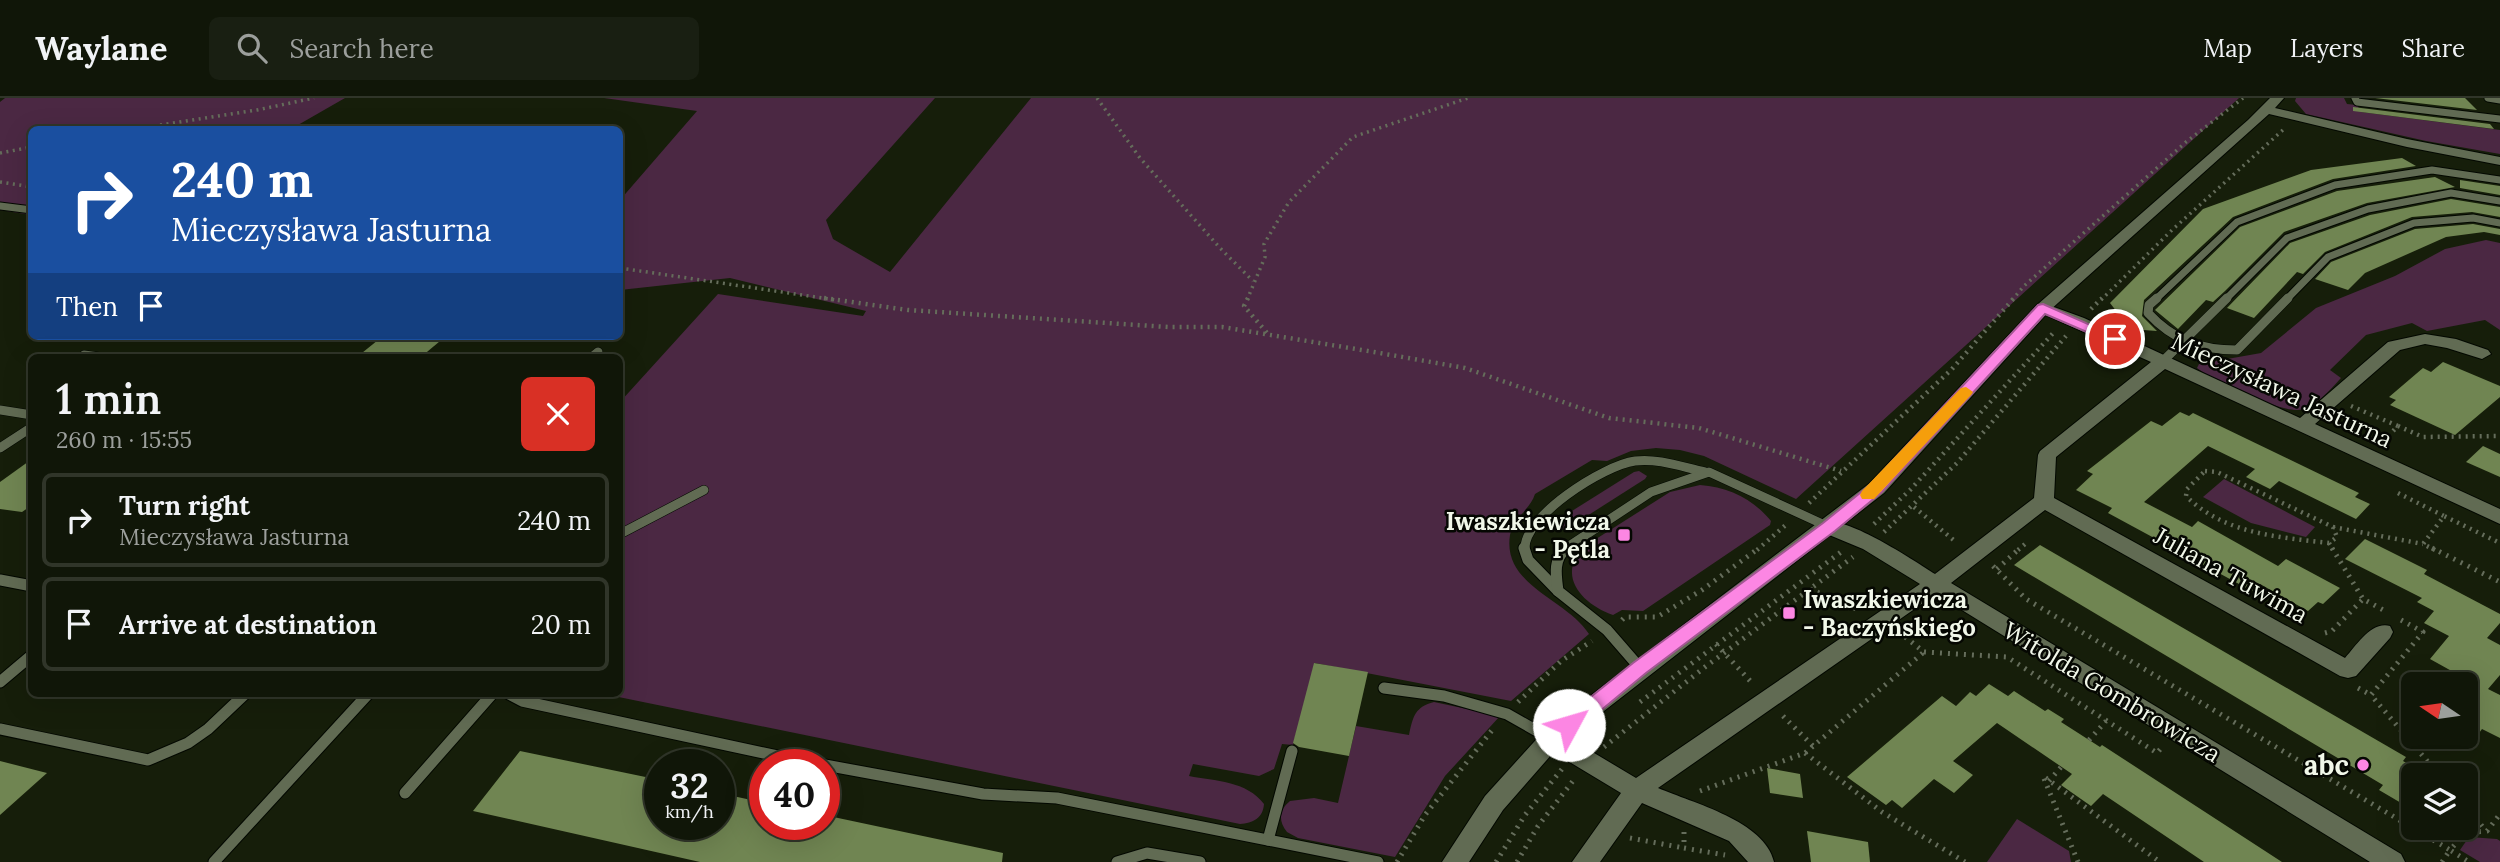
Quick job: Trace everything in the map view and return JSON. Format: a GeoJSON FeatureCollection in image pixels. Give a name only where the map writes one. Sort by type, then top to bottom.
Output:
{"type":"FeatureCollection","features":[{"type":"Feature","properties":{"kind":"street"},"geometry":{"type":"LineString","coordinates":[[1455,862],[1494,803],[1551,739],[1877,488],[2043,308],[2272,104],[2407,143],[2500,161]]}},
{"type":"Feature","properties":{"kind":"street","name":"Mieczysława Jasturna"},"geometry":{"type":"LineString","coordinates":[[2043,308],[2500,517]]}},
{"type":"Feature","properties":{"kind":"street"},"geometry":{"type":"LineString","coordinates":[[2302,426],[2394,346],[2424,339],[2450,343],[2482,354]]}},
{"type":"Feature","properties":{"kind":"street"},"geometry":{"type":"LineString","coordinates":[[1585,862],[1637,790],[1936,584],[2043,501],[2047,455],[2162,362]]}},
{"type":"Feature","properties":{"kind":"street","name":"Juliana Tuwima"},"geometry":{"type":"LineString","coordinates":[[2043,501],[2348,670],[2382,632]]}},
{"type":"Feature","properties":{"kind":"street","name":"Witolda Gombrowicza"},"geometry":{"type":"LineString","coordinates":[[1829,527],[1863,541],[1936,584],[2392,862]]}},
{"type":"Feature","properties":{"kind":"street"},"geometry":{"type":"LineString","coordinates":[[1551,739],[1637,790],[1738,833],[1760,856],[1760,862]]}},
{"type":"Feature","properties":{"kind":"lane"},"geometry":{"type":"LineString","coordinates":[[2355,98],[2357,102],[2500,119]]}},
{"type":"Feature","properties":{"kind":"lane"},"geometry":{"type":"LineString","coordinates":[[2488,98],[2500,100]]}},
{"type":"Feature","properties":{"kind":"lane"},"geometry":{"type":"LineString","coordinates":[[2500,180],[2432,170],[2335,185],[2237,222],[2149,305],[2148,313],[2162,331],[2183,341],[2200,348],[2237,350],[2328,257],[2414,223],[2473,218],[2500,223]]}},
{"type":"Feature","properties":{"kind":"lane"},"geometry":{"type":"LineString","coordinates":[[2162,362],[2287,238],[2368,209],[2451,193],[2500,201]]}},
{"type":"Feature","properties":{"kind":"lane"},"geometry":{"type":"LineString","coordinates":[[0,206],[28,210]]}},
{"type":"Feature","properties":{"kind":"lane"},"geometry":{"type":"LineString","coordinates":[[0,410],[28,414]]}},
{"type":"Feature","properties":{"kind":"lane"},"geometry":{"type":"LineString","coordinates":[[0,448],[28,430]]}},
{"type":"Feature","properties":{"kind":"lane"},"geometry":{"type":"LineString","coordinates":[[1640,668],[1607,630],[1558,591],[1525,554],[1523,543],[1527,533],[1556,503],[1626,463],[1650,461],[1709,472],[1829,527]]}},
{"type":"Feature","properties":{"kind":"lane"},"geometry":{"type":"LineString","coordinates":[[1558,591],[1555,568],[1562,551],[1651,492],[1709,472]]}},
{"type":"Feature","properties":{"kind":"lane"},"geometry":{"type":"LineString","coordinates":[[623,532],[704,490]]}},
{"type":"Feature","properties":{"kind":"lane"},"geometry":{"type":"LineString","coordinates":[[0,580],[28,585]]}},
{"type":"Feature","properties":{"kind":"lane"},"geometry":{"type":"LineString","coordinates":[[0,682],[28,658]]}},
{"type":"Feature","properties":{"kind":"lane"},"geometry":{"type":"LineString","coordinates":[[1384,688],[1444,696],[1507,714],[1551,739]]}},
{"type":"Feature","properties":{"kind":"lane"},"geometry":{"type":"LineString","coordinates":[[0,730],[148,760],[188,743],[208,729],[242,697]]}},
{"type":"Feature","properties":{"kind":"lane"},"geometry":{"type":"LineString","coordinates":[[214,862],[365,697]]}},
{"type":"Feature","properties":{"kind":"lane"},"geometry":{"type":"LineString","coordinates":[[405,793],[489,697]]}},
{"type":"Feature","properties":{"kind":"lane"},"geometry":{"type":"LineString","coordinates":[[514,697],[522,701],[787,758],[983,794],[1058,798],[1378,862]]}},
{"type":"Feature","properties":{"kind":"lane"},"geometry":{"type":"LineString","coordinates":[[1268,840],[1292,751]]}},
{"type":"Feature","properties":{"kind":"lane"},"geometry":{"type":"LineString","coordinates":[[1117,862],[1128,855],[1161,853],[1200,862]]}},
{"type":"Feature","properties":{"kind":"path"},"geometry":{"type":"LineString","coordinates":[[154,126],[314,98]]}},
{"type":"Feature","properties":{"kind":"path"},"geometry":{"type":"LineString","coordinates":[[1097,98],[1121,135],[1149,169],[1235,266],[1253,281]]}},
{"type":"Feature","properties":{"kind":"path"},"geometry":{"type":"LineString","coordinates":[[1269,334],[1244,306],[1265,257],[1264,244],[1289,202],[1353,137],[1468,98]]}},
{"type":"Feature","properties":{"kind":"path"},"geometry":{"type":"LineString","coordinates":[[1397,862],[1425,815],[1485,737],[1561,662],[1625,617],[1657,617],[1673,608],[1768,542],[1952,369],[2024,286],[2186,142],[2243,98]]}},
{"type":"Feature","properties":{"kind":"path"},"geometry":{"type":"LineString","coordinates":[[1496,862],[1525,815],[1583,758],[1610,741],[1863,541],[2073,320],[2280,131],[2290,125],[2274,127]]}},
{"type":"Feature","properties":{"kind":"path"},"geometry":{"type":"LineString","coordinates":[[0,153],[28,148]]}},
{"type":"Feature","properties":{"kind":"path"},"geometry":{"type":"LineString","coordinates":[[0,182],[28,186]]}},
{"type":"Feature","properties":{"kind":"path"},"geometry":{"type":"LineString","coordinates":[[623,268],[908,310],[1168,327],[1222,327],[1269,334],[1465,368],[1609,418],[1699,428],[1841,471]]}},
{"type":"Feature","properties":{"kind":"path"},"geometry":{"type":"LineString","coordinates":[[1629,710],[1914,507],[1960,460],[2073,320]]}},
{"type":"Feature","properties":{"kind":"path"},"geometry":{"type":"LineString","coordinates":[[2342,413],[2358,398]]}},
{"type":"Feature","properties":{"kind":"path"},"geometry":{"type":"LineString","coordinates":[[2350,405],[2423,437],[2500,436]]}},
{"type":"Feature","properties":{"kind":"path"},"geometry":{"type":"LineString","coordinates":[[2373,459],[2380,444],[2398,426]]}},
{"type":"Feature","properties":{"kind":"path"},"geometry":{"type":"LineString","coordinates":[[2333,527],[2337,537],[2329,542],[2250,533],[2194,506],[2186,496],[2187,489],[2205,471],[2217,472],[2333,527],[2423,544],[2500,582]]}},
{"type":"Feature","properties":{"kind":"path"},"geometry":{"type":"LineString","coordinates":[[2396,492],[2500,543]]}},
{"type":"Feature","properties":{"kind":"path"},"geometry":{"type":"LineString","coordinates":[[1914,507],[1949,538],[1997,569],[2004,580],[2026,599],[2469,862]]}},
{"type":"Feature","properties":{"kind":"path"},"geometry":{"type":"LineString","coordinates":[[2423,544],[2444,516]]}},
{"type":"Feature","properties":{"kind":"path"},"geometry":{"type":"LineString","coordinates":[[2313,632],[2332,631],[2363,599]]}},
{"type":"Feature","properties":{"kind":"path"},"geometry":{"type":"LineString","coordinates":[[1924,652],[1805,753],[1882,812],[1965,862]]}},
{"type":"Feature","properties":{"kind":"path"},"geometry":{"type":"LineString","coordinates":[[2088,740],[2106,721]]}},
{"type":"Feature","properties":{"kind":"path"},"geometry":{"type":"LineString","coordinates":[[1517,862],[1583,758]]}},
{"type":"Feature","properties":{"kind":"path"},"geometry":{"type":"LineString","coordinates":[[2049,780],[2062,766]]}},
{"type":"Feature","properties":{"kind":"path"},"geometry":{"type":"LineString","coordinates":[[2078,862],[2043,776],[2150,859],[2160,862]]}},
{"type":"Feature","properties":{"kind":"path"},"geometry":{"type":"LineString","coordinates":[[2442,862],[2465,832],[2487,831],[2500,814]]}},
{"type":"Feature","properties":{"kind":"path"},"geometry":{"type":"LineString","coordinates":[[2478,820],[2487,831]]}},
{"type":"Feature","properties":{"kind":"path"},"geometry":{"type":"LineString","coordinates":[[1623,846],[1630,838],[1684,848]]}},
{"type":"Feature","properties":{"kind":"shaded area"},"geometry":{"type":"Polygon","coordinates":[[[5,98],[345,98],[296,126],[28,126],[28,215],[0,210],[0,102],[5,98]]]}},
{"type":"Feature","properties":{"kind":"shaded area"},"geometry":{"type":"Polygon","coordinates":[[[604,98],[935,98],[826,220],[833,239],[890,272],[1031,98],[2239,98],[1796,499],[1704,456],[1656,448],[1631,451],[1607,461],[1592,460],[1535,494],[1512,529],[1510,552],[1516,567],[1526,580],[1579,622],[1589,634],[1511,701],[1315,663],[1293,745],[1282,744],[1274,769],[1259,776],[1193,764],[1189,776],[1240,786],[1257,796],[1264,804],[1262,813],[1256,819],[1240,824],[619,697],[623,697],[623,399],[718,294],[863,316],[866,311],[730,278],[623,290],[623,197],[697,111],[604,98]]]}},
{"type":"Feature","properties":{"kind":"shaded area"},"geometry":{"type":"Polygon","coordinates":[[[2296,98],[2344,98],[2347,104],[2357,105],[2361,112],[2500,130],[2500,154],[2426,141],[2306,114],[2295,101],[2296,98]]]}},
{"type":"Feature","properties":{"kind":"shaded area"},"geometry":{"type":"Polygon","coordinates":[[[2486,240],[2500,243],[2500,330],[2485,320],[2427,331],[2412,323],[2366,335],[2330,370],[2341,378],[2316,402],[2298,410],[2277,406],[2246,394],[2197,368],[2199,364],[2261,353],[2316,308],[2395,276],[2445,249],[2486,240]]]}},
{"type":"Feature","properties":{"kind":"shaded area"},"geometry":{"type":"Polygon","coordinates":[[[1639,471],[1647,476],[1645,479],[1565,530],[1556,526],[1556,521],[1639,471]]]}},
{"type":"Feature","properties":{"kind":"shaded area"},"geometry":{"type":"Polygon","coordinates":[[[2224,479],[2315,527],[2306,537],[2251,523],[2203,497],[2224,479]]]}},
{"type":"Feature","properties":{"kind":"shaded area"},"geometry":{"type":"Polygon","coordinates":[[[1700,485],[1721,488],[1748,500],[1764,513],[1771,521],[1770,525],[1643,611],[1622,610],[1613,615],[1591,604],[1576,587],[1573,578],[1572,567],[1585,546],[1670,492],[1700,485]]]}},
{"type":"Feature","properties":{"kind":"shaded area"},"geometry":{"type":"Polygon","coordinates":[[[1434,702],[1500,716],[1445,776],[1395,857],[1298,838],[1287,832],[1281,816],[1290,801],[1314,798],[1338,803],[1356,726],[1409,735],[1416,713],[1434,702]]]}},
{"type":"Feature","properties":{"kind":"shaded area"},"geometry":{"type":"Polygon","coordinates":[[[2017,819],[2069,851],[2071,862],[1987,862],[2017,819]]]}},
{"type":"Feature","properties":{"kind":"shaded area"},"geometry":{"type":"Polygon","coordinates":[[[2497,839],[2500,841],[2500,862],[2480,862],[2460,850],[2467,840],[2497,839]]]}},
{"type":"Feature","properties":{"kind":"building"},"geometry":{"type":"Polygon","coordinates":[[[2375,98],[2465,98],[2477,110],[2375,98]]]}},
{"type":"Feature","properties":{"kind":"building"},"geometry":{"type":"Polygon","coordinates":[[[2353,107],[2490,124],[2494,129],[2353,111],[2353,107]]]}},
{"type":"Feature","properties":{"kind":"building"},"geometry":{"type":"Polygon","coordinates":[[[2402,158],[2416,166],[2333,179],[2233,217],[2144,300],[2142,316],[2157,331],[2130,329],[2110,303],[2203,209],[2311,170],[2402,158]]]}},
{"type":"Feature","properties":{"kind":"building"},"geometry":{"type":"Polygon","coordinates":[[[2435,177],[2455,187],[2367,203],[2284,232],[2213,302],[2206,300],[2178,329],[2155,310],[2240,227],[2337,191],[2435,177]]]}},
{"type":"Feature","properties":{"kind":"building"},"geometry":{"type":"Polygon","coordinates":[[[2460,180],[2500,186],[2500,195],[2460,188],[2460,180]]]}},
{"type":"Feature","properties":{"kind":"building"},"geometry":{"type":"Polygon","coordinates":[[[2451,199],[2500,207],[2500,217],[2472,212],[2412,217],[2325,252],[2303,274],[2297,272],[2254,318],[2227,308],[2290,243],[2370,215],[2451,199]]]}},
{"type":"Feature","properties":{"kind":"building"},"geometry":{"type":"Polygon","coordinates":[[[2473,224],[2500,229],[2500,235],[2484,232],[2446,237],[2365,273],[2348,290],[2315,279],[2331,262],[2415,229],[2473,224]]]}},
{"type":"Feature","properties":{"kind":"building"},"geometry":{"type":"Polygon","coordinates":[[[378,340],[441,340],[425,354],[361,354],[378,340]]]}},
{"type":"Feature","properties":{"kind":"building"},"geometry":{"type":"Polygon","coordinates":[[[2443,362],[2500,386],[2500,397],[2455,435],[2390,405],[2396,400],[2389,397],[2423,368],[2431,372],[2443,362]]]}},
{"type":"Feature","properties":{"kind":"building"},"geometry":{"type":"Polygon","coordinates":[[[2180,412],[2189,416],[2193,413],[2359,493],[2355,497],[2370,504],[2356,519],[2279,481],[2270,489],[2246,477],[2255,469],[2208,446],[2144,502],[2192,527],[2198,521],[2278,566],[2286,559],[2340,588],[2323,604],[2318,602],[2308,611],[2260,584],[2252,591],[2108,513],[2112,508],[2076,490],[2093,474],[2087,471],[2151,421],[2162,426],[2180,412]]]}},
{"type":"Feature","properties":{"kind":"building"},"geometry":{"type":"Polygon","coordinates":[[[2483,446],[2500,454],[2500,477],[2466,462],[2483,446]]]}},
{"type":"Feature","properties":{"kind":"building"},"geometry":{"type":"Polygon","coordinates":[[[28,462],[28,508],[22,512],[0,509],[0,482],[28,462]]]}},
{"type":"Feature","properties":{"kind":"building"},"geometry":{"type":"Polygon","coordinates":[[[2365,539],[2427,570],[2424,574],[2500,614],[2500,623],[2487,638],[2500,645],[2500,675],[2488,689],[2500,695],[2500,738],[2482,729],[2478,734],[2478,672],[2453,672],[2430,659],[2449,636],[2424,623],[2434,611],[2417,602],[2422,598],[2345,559],[2365,539]]]}},
{"type":"Feature","properties":{"kind":"building"},"geometry":{"type":"Polygon","coordinates":[[[2040,545],[2406,757],[2403,761],[2406,763],[2401,763],[2401,803],[2379,790],[2383,785],[2014,565],[2040,545]]]}},
{"type":"Feature","properties":{"kind":"building"},"geometry":{"type":"Polygon","coordinates":[[[1314,663],[1368,672],[1349,756],[1299,747],[1293,743],[1314,663]]]}},
{"type":"Feature","properties":{"kind":"building"},"geometry":{"type":"Polygon","coordinates":[[[1989,684],[2008,696],[2014,691],[2045,711],[2048,709],[2064,719],[2061,722],[2100,747],[2102,745],[2282,862],[2204,862],[2103,794],[2091,806],[2061,785],[2072,774],[1997,723],[1953,761],[1973,775],[1954,793],[1934,779],[1902,808],[1892,800],[1886,805],[1847,777],[1942,696],[1956,706],[1970,692],[1976,696],[1989,684]]]}},
{"type":"Feature","properties":{"kind":"building"},"geometry":{"type":"Polygon","coordinates":[[[520,751],[644,777],[644,840],[735,840],[735,796],[749,800],[749,840],[840,840],[840,818],[1003,853],[1002,862],[700,862],[473,811],[520,751]]]}},
{"type":"Feature","properties":{"kind":"building"},"geometry":{"type":"Polygon","coordinates":[[[0,761],[47,773],[0,815],[0,761]]]}},
{"type":"Feature","properties":{"kind":"building"},"geometry":{"type":"Polygon","coordinates":[[[1767,768],[1800,774],[1803,798],[1770,793],[1767,768]]]}},
{"type":"Feature","properties":{"kind":"building"},"geometry":{"type":"Polygon","coordinates":[[[1807,831],[1868,842],[1870,862],[1811,862],[1807,831]]]}},
{"type":"Feature","properties":{"kind":"slow traffic"},"geometry":{"type":"LineString","coordinates":[[1868,495],[1966,392]]}},
{"type":"Feature","properties":{"kind":"place","name":"Iwaszkiewicza - Pętla"},"geometry":{"type":"Point","coordinates":[1624,535]}},
{"type":"Feature","properties":{"kind":"place","name":"Iwaszkiewicza - Baczyńskiego"},"geometry":{"type":"Point","coordinates":[1789,613]}},
{"type":"Feature","properties":{"kind":"place","name":"abc"},"geometry":{"type":"Point","coordinates":[2363,765]}},
{"type":"Feature","properties":{"kind":"route"},"geometry":{"type":"LineString","coordinates":[[1569,725],[1877,488],[2043,308],[2115,339]]}}]}
